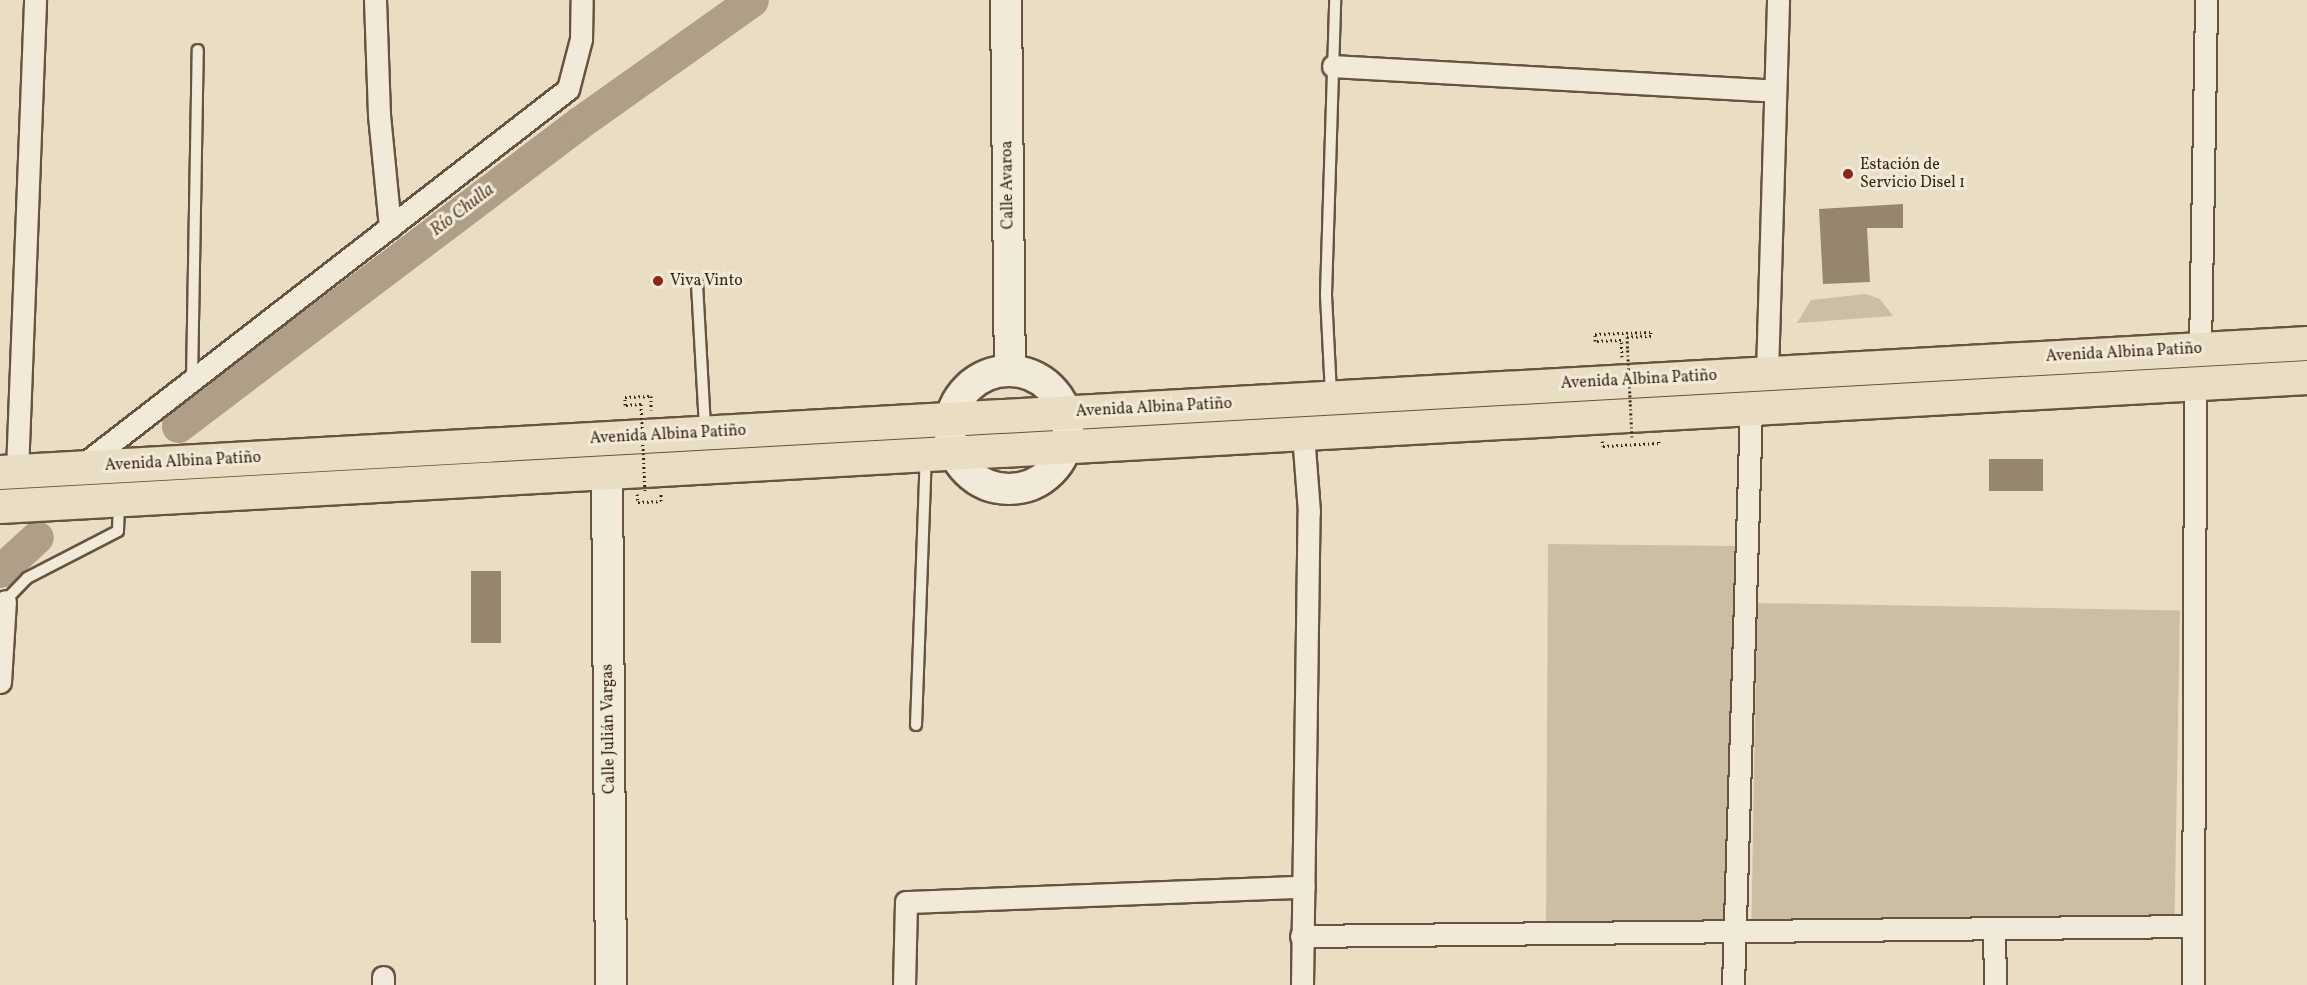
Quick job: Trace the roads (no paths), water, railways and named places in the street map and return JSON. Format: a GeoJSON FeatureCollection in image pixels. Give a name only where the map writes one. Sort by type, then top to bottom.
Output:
{"type":"FeatureCollection","features":[{"type":"Feature","properties":{"kind":"highway","name":"Avenida Albina Patiño"},"geometry":{"type":"LineString","coordinates":[[8,471],[2307,343]]}},
{"type":"Feature","properties":{"kind":"highway","name":"Avenida Albina Patiño"},"geometry":{"type":"LineString","coordinates":[[0,506],[2307,377]]}},
{"type":"Feature","properties":{"kind":"main road","name":"Calle Avaroa"},"geometry":{"type":"LineString","coordinates":[[1006,0],[1010,370]]}},
{"type":"Feature","properties":{"kind":"main road"},"geometry":{"type":"LineString","coordinates":[[940,454],[951,419],[965,389],[985,375],[1010,370],[1044,382],[1058,396],[1065,413],[1065,447]]}},
{"type":"Feature","properties":{"kind":"main road","name":"Calle Julián Vargas"},"geometry":{"type":"LineString","coordinates":[[607,473],[611,985]]}},
{"type":"Feature","properties":{"kind":"street"},"geometry":{"type":"LineString","coordinates":[[8,471],[35,0]]}},
{"type":"Feature","properties":{"kind":"street"},"geometry":{"type":"LineString","coordinates":[[375,0],[379,115],[390,227]]}},
{"type":"Feature","properties":{"kind":"street"},"geometry":{"type":"LineString","coordinates":[[80,467],[568,89],[581,39],[582,0]]}},
{"type":"Feature","properties":{"kind":"street"},"geometry":{"type":"LineString","coordinates":[[1767,373],[1778,0]]}},
{"type":"Feature","properties":{"kind":"street"},"geometry":{"type":"LineString","coordinates":[[2200,349],[2206,0]]}},
{"type":"Feature","properties":{"kind":"street"},"geometry":{"type":"LineString","coordinates":[[1333,66],[1774,91]]}},
{"type":"Feature","properties":{"kind":"street"},"geometry":{"type":"LineString","coordinates":[[2193,985],[2195,384]]}},
{"type":"Feature","properties":{"kind":"street"},"geometry":{"type":"LineString","coordinates":[[1733,985],[1737,932],[1751,409]]}},
{"type":"Feature","properties":{"kind":"street"},"geometry":{"type":"LineString","coordinates":[[1302,985],[1309,512],[1303,434]]}},
{"type":"Feature","properties":{"kind":"street"},"geometry":{"type":"LineString","coordinates":[[0,682],[2,604]]}},
{"type":"Feature","properties":{"kind":"street"},"geometry":{"type":"LineString","coordinates":[[904,985],[906,902],[1304,887]]}},
{"type":"Feature","properties":{"kind":"street"},"geometry":{"type":"LineString","coordinates":[[1301,936],[1994,931],[2193,926]]}},
{"type":"Feature","properties":{"kind":"street"},"geometry":{"type":"LineString","coordinates":[[1994,931],[1995,985]]}},
{"type":"Feature","properties":{"kind":"lane"},"geometry":{"type":"LineString","coordinates":[[1331,398],[1326,294],[1335,0]]}},
{"type":"Feature","properties":{"kind":"lane"},"geometry":{"type":"LineString","coordinates":[[192,381],[198,50]]}},
{"type":"Feature","properties":{"kind":"lane"},"geometry":{"type":"LineString","coordinates":[[698,284],[705,433]]}},
{"type":"Feature","properties":{"kind":"lane"},"geometry":{"type":"LineString","coordinates":[[916,725],[940,454]]}},
{"type":"Feature","properties":{"kind":"lane"},"geometry":{"type":"LineString","coordinates":[[2,604],[27,578],[118,531],[119,500]]}},
{"type":"Feature","properties":{"kind":"waterway","name":"Río Chulla"},"geometry":{"type":"LineString","coordinates":[[178,426],[579,123],[752,0]]}},
{"type":"Feature","properties":{"kind":"waterway","name":"Río Chulla"},"geometry":{"type":"LineString","coordinates":[[0,571],[37,537]]}},
{"type":"Feature","properties":{"kind":"place","name":"Estación de Servicio Disel 1"},"geometry":{"type":"Point","coordinates":[1848,174]}},
{"type":"Feature","properties":{"kind":"place","name":"Viva Vinto"},"geometry":{"type":"Point","coordinates":[658,281]}}]}
